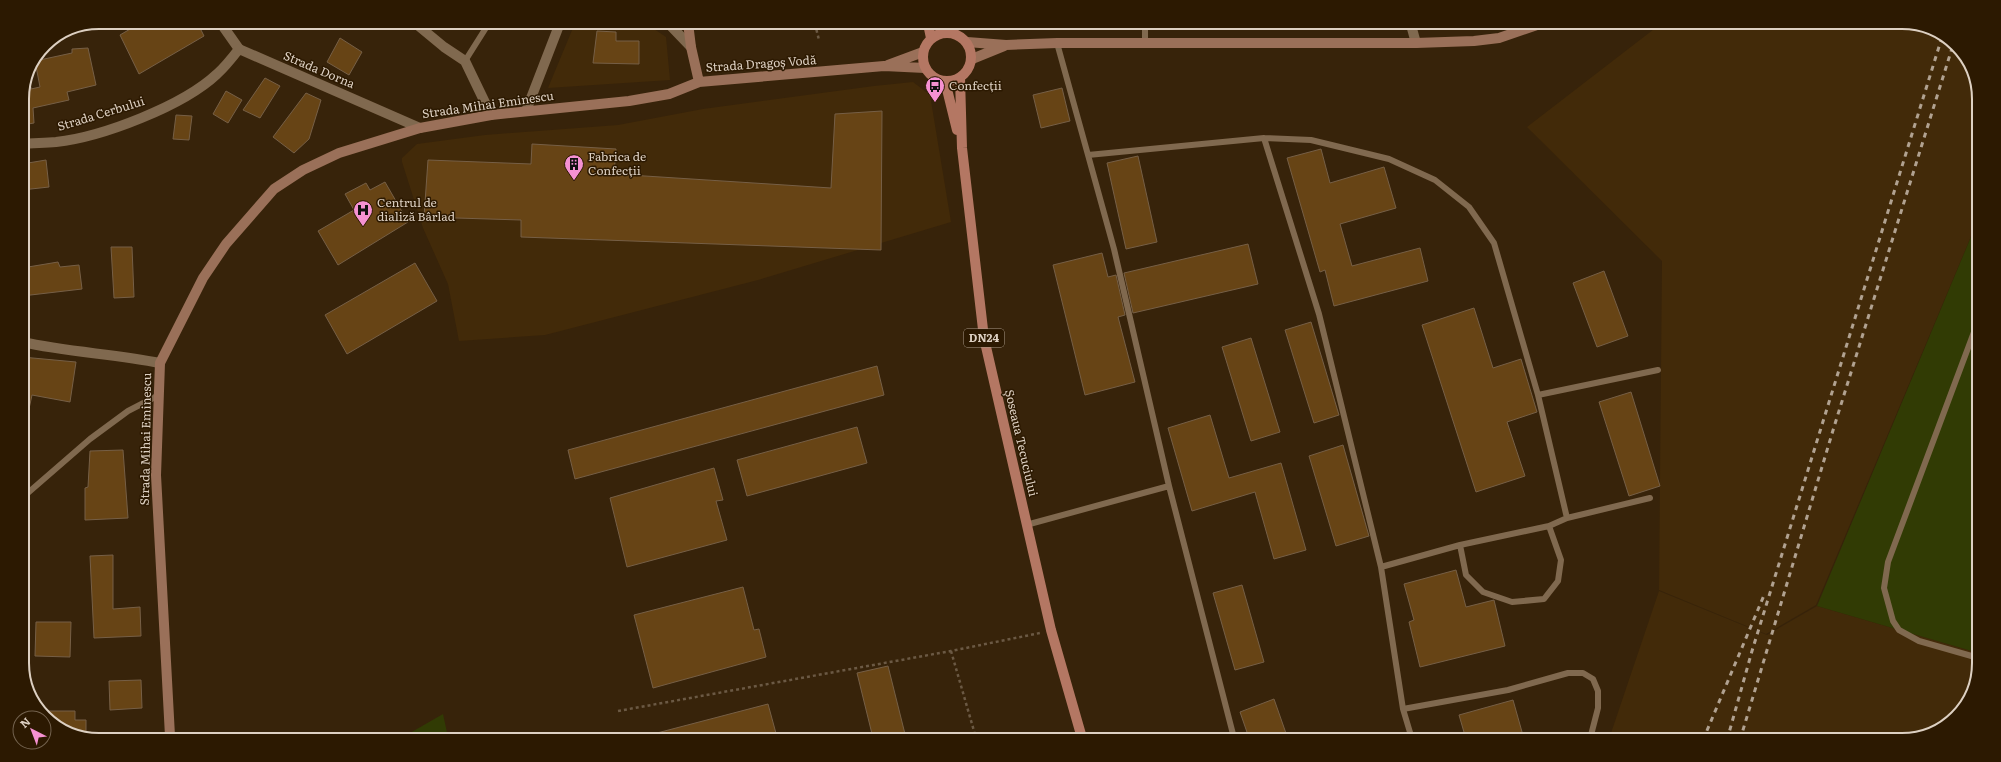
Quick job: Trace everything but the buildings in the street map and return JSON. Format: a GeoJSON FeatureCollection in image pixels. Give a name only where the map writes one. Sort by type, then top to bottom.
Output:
{"type":"FeatureCollection","features":[{"type":"Feature","properties":{"kind":"main road","name":"Strada Dragoș Vodă"},"geometry":{"type":"LineString","coordinates":[[689,29],[691,47],[699,82],[884,66],[925,68]]}},
{"type":"Feature","properties":{"kind":"main road"},"geometry":{"type":"LineString","coordinates":[[929,29],[931,38]]}},
{"type":"Feature","properties":{"kind":"main road"},"geometry":{"type":"LineString","coordinates":[[953,29],[967,42],[972,60],[967,72],[960,78],[953,81],[945,81],[937,79],[925,68],[923,52],[931,38],[953,29]]}},
{"type":"Feature","properties":{"kind":"main road"},"geometry":{"type":"LineString","coordinates":[[967,42],[1006,45],[1057,43],[1416,43],[1474,41],[1499,38],[1525,29]]}},
{"type":"Feature","properties":{"kind":"main road"},"geometry":{"type":"LineString","coordinates":[[972,60],[1006,45]]}},
{"type":"Feature","properties":{"kind":"main road","name":"Strada Dragoș Vodă"},"geometry":{"type":"LineString","coordinates":[[884,66],[923,52]]}},
{"type":"Feature","properties":{"kind":"main road","name":"Șoseaua Tecuciului"},"geometry":{"type":"LineString","coordinates":[[960,78],[962,148],[984,338],[1050,630],[1081,733]]}},
{"type":"Feature","properties":{"kind":"main road","name":"Șoseaua Tecuciului"},"geometry":{"type":"LineString","coordinates":[[945,81],[962,148]]}},
{"type":"Feature","properties":{"kind":"main road","name":"Strada Mihai Eminescu"},"geometry":{"type":"LineString","coordinates":[[170,733],[156,475],[160,363],[203,278],[226,244],[274,189],[303,170],[339,153],[420,128],[491,115],[629,101],[668,94],[699,82]]}},
{"type":"Feature","properties":{"kind":"street"},"geometry":{"type":"LineString","coordinates":[[225,29],[239,49]]}},
{"type":"Feature","properties":{"kind":"street"},"geometry":{"type":"LineString","coordinates":[[422,29],[444,47],[465,61],[491,115]]}},
{"type":"Feature","properties":{"kind":"street"},"geometry":{"type":"LineString","coordinates":[[526,111],[558,29]]}},
{"type":"Feature","properties":{"kind":"street"},"geometry":{"type":"LineString","coordinates":[[674,29],[691,47]]}},
{"type":"Feature","properties":{"kind":"street"},"geometry":{"type":"LineString","coordinates":[[1412,29],[1416,43]]}},
{"type":"Feature","properties":{"kind":"street","name":"Strada Dorna"},"geometry":{"type":"LineString","coordinates":[[239,49],[420,128]]}},
{"type":"Feature","properties":{"kind":"street","name":"Strada Cerbului"},"geometry":{"type":"LineString","coordinates":[[29,144],[56,142],[82,136],[151,113],[186,95],[216,75],[239,49]]}},
{"type":"Feature","properties":{"kind":"street"},"geometry":{"type":"LineString","coordinates":[[29,343],[59,349],[131,357],[160,363]]}},
{"type":"Feature","properties":{"kind":"lane"},"geometry":{"type":"LineString","coordinates":[[465,61],[485,29]]}},
{"type":"Feature","properties":{"kind":"lane"},"geometry":{"type":"LineString","coordinates":[[1144,29],[1145,43]]}},
{"type":"Feature","properties":{"kind":"lane"},"geometry":{"type":"LineString","coordinates":[[1057,43],[1114,249],[1169,486],[1233,733]]}},
{"type":"Feature","properties":{"kind":"lane"},"geometry":{"type":"LineString","coordinates":[[1088,155],[1264,138],[1311,140],[1389,159],[1435,180],[1469,206],[1494,244],[1538,395],[1567,518]]}},
{"type":"Feature","properties":{"kind":"lane"},"geometry":{"type":"LineString","coordinates":[[1264,138],[1318,314],[1381,567],[1403,709],[1410,733]]}},
{"type":"Feature","properties":{"kind":"lane"},"geometry":{"type":"LineString","coordinates":[[1972,337],[1888,562],[1884,588],[1893,621],[1899,630],[1919,641],[1972,656]]}},
{"type":"Feature","properties":{"kind":"lane"},"geometry":{"type":"LineString","coordinates":[[1538,395],[1658,370]]}},
{"type":"Feature","properties":{"kind":"lane"},"geometry":{"type":"LineString","coordinates":[[29,492],[97,434],[128,410],[158,395]]}},
{"type":"Feature","properties":{"kind":"lane"},"geometry":{"type":"LineString","coordinates":[[1026,525],[1169,486]]}},
{"type":"Feature","properties":{"kind":"lane"},"geometry":{"type":"LineString","coordinates":[[1381,567],[1460,546],[1549,526],[1567,518],[1650,498]]}},
{"type":"Feature","properties":{"kind":"lane"},"geometry":{"type":"LineString","coordinates":[[1460,546],[1466,575],[1483,592],[1512,602],[1544,599],[1558,581],[1561,560],[1549,526]]}},
{"type":"Feature","properties":{"kind":"lane"},"geometry":{"type":"LineString","coordinates":[[1403,709],[1508,690],[1568,673],[1583,673],[1593,679],[1598,691],[1598,708],[1592,733]]}},
{"type":"Feature","properties":{"kind":"path"},"geometry":{"type":"LineString","coordinates":[[816,29],[819,40]]}},
{"type":"Feature","properties":{"kind":"path"},"geometry":{"type":"LineString","coordinates":[[618,711],[951,651],[1050,630]]}},
{"type":"Feature","properties":{"kind":"path"},"geometry":{"type":"LineString","coordinates":[[951,651],[975,733]]}},
{"type":"Feature","properties":{"kind":"shaded area"},"geometry":{"type":"Polygon","coordinates":[[[573,29],[654,29],[666,37],[670,80],[548,88],[573,29]]]}},
{"type":"Feature","properties":{"kind":"shaded area"},"geometry":{"type":"Polygon","coordinates":[[[1654,29],[1915,30],[1937,38],[1951,50],[1963,64],[1967,72],[1972,95],[1972,234],[1816,605],[1766,634],[1659,590],[1662,261],[1527,127],[1654,29]]]}},
{"type":"Feature","properties":{"kind":"shaded area"},"geometry":{"type":"Polygon","coordinates":[[[913,82],[930,95],[951,222],[758,280],[545,335],[459,341],[448,284],[423,228],[402,162],[402,158],[417,144],[485,135],[618,125],[703,109],[913,82]]]}},
{"type":"Feature","properties":{"kind":"shaded area"},"geometry":{"type":"Polygon","coordinates":[[[1659,591],[1767,635],[1817,606],[1972,651],[1971,676],[1965,694],[1960,702],[1955,709],[1941,721],[1933,726],[1915,732],[1611,733],[1659,591]]]}},
{"type":"Feature","properties":{"kind":"green space"},"geometry":{"type":"Polygon","coordinates":[[[1972,234],[1972,651],[1817,606],[1972,234]]]}},
{"type":"Feature","properties":{"kind":"green space"},"geometry":{"type":"Polygon","coordinates":[[[443,714],[447,733],[410,733],[443,714]]]}},
{"type":"Feature","properties":{"kind":"railway"},"geometry":{"type":"LineString","coordinates":[[1729,733],[1752,651],[1941,41]]}},
{"type":"Feature","properties":{"kind":"railway"},"geometry":{"type":"LineString","coordinates":[[1742,733],[1834,427],[1951,50]]}},
{"type":"Feature","properties":{"kind":"railway"},"geometry":{"type":"LineString","coordinates":[[1706,733],[1765,593]]}},
{"type":"Feature","properties":{"kind":"place","name":"Confecții"},"geometry":{"type":"Point","coordinates":[935,103]}},
{"type":"Feature","properties":{"kind":"place","name":"Fabrica de Confecții"},"geometry":{"type":"Point","coordinates":[574,181]}},
{"type":"Feature","properties":{"kind":"place","name":"Centrul de dializă Bârlad"},"geometry":{"type":"Point","coordinates":[363,227]}}]}
